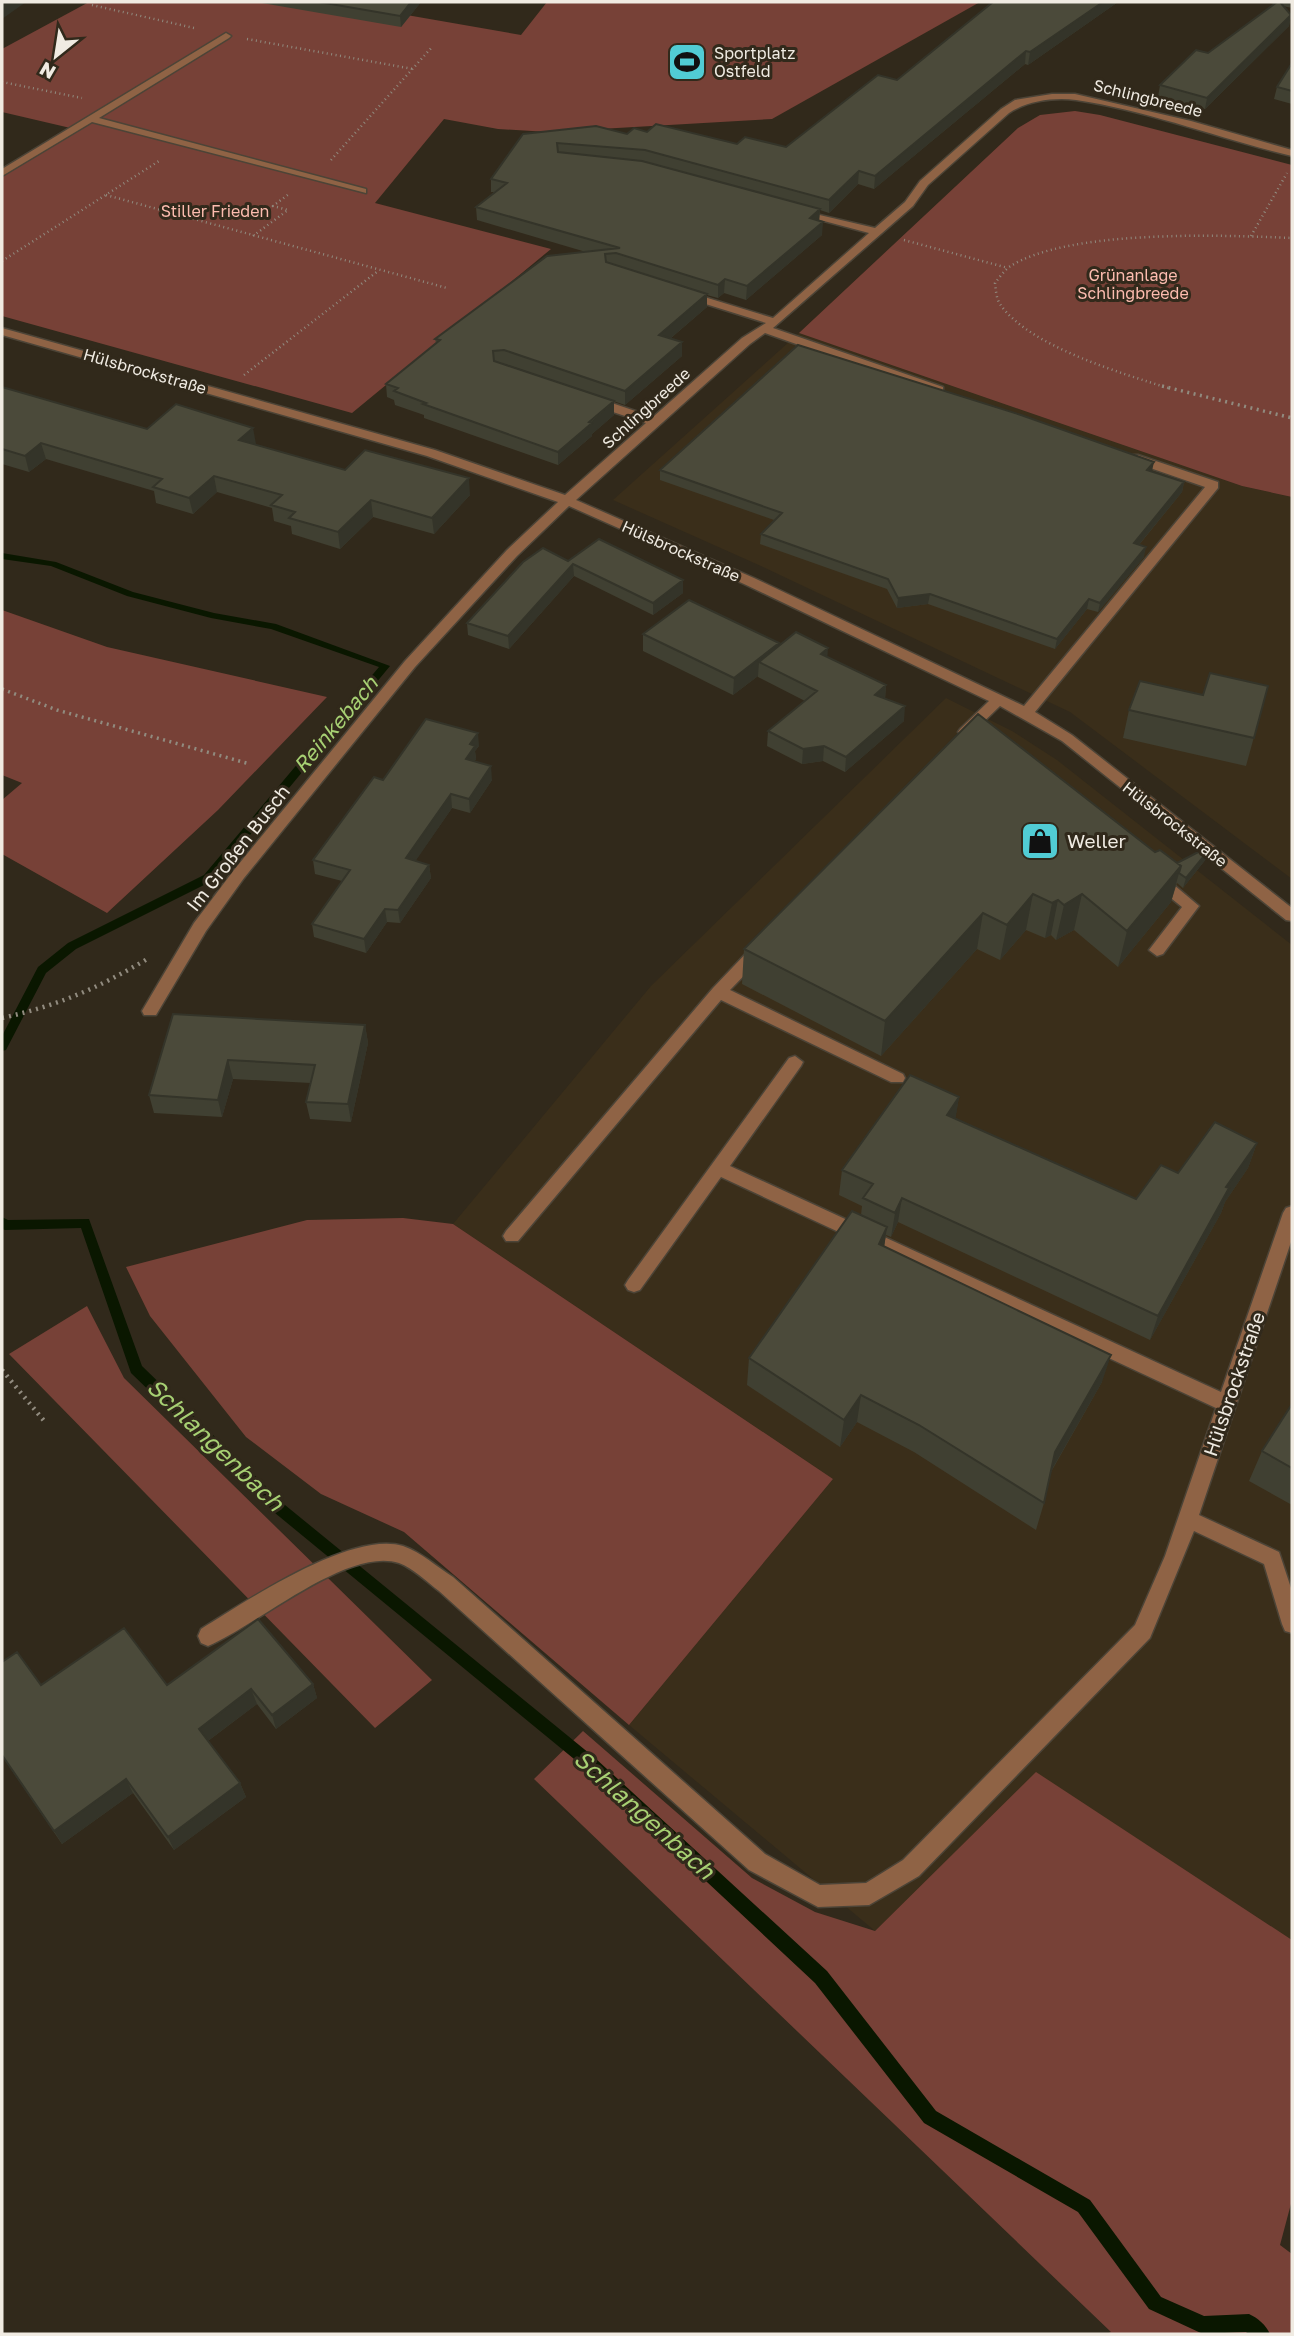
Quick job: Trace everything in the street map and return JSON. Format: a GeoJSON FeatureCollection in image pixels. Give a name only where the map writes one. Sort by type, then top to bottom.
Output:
{"type":"FeatureCollection","features":[{"type":"Feature","properties":{"kind":"street"},"geometry":{"type":"LineString","coordinates":[[2,173],[226,36]]}},
{"type":"Feature","properties":{"kind":"street","name":"Schlingbreede"},"geometry":{"type":"LineString","coordinates":[[566,500],[746,341],[769,326],[909,204],[924,183],[1005,111],[1019,102],[1075,97],[1105,102],[1292,153]]}},
{"type":"Feature","properties":{"kind":"street"},"geometry":{"type":"LineString","coordinates":[[91,119],[362,191]]}},
{"type":"Feature","properties":{"kind":"street"},"geometry":{"type":"LineString","coordinates":[[786,207],[876,232]]}},
{"type":"Feature","properties":{"kind":"street"},"geometry":{"type":"LineString","coordinates":[[674,291],[950,394]]}},
{"type":"Feature","properties":{"kind":"street","name":"Hülsbrockstraße"},"geometry":{"type":"LineString","coordinates":[[2,331],[431,453],[566,500],[749,581],[1026,713],[1067,738],[1292,916]]}},
{"type":"Feature","properties":{"kind":"street"},"geometry":{"type":"LineString","coordinates":[[577,396],[655,422]]}},
{"type":"Feature","properties":{"kind":"street"},"geometry":{"type":"LineString","coordinates":[[1026,713],[1213,485],[1121,453]]}},
{"type":"Feature","properties":{"kind":"street","name":"Im Großen Busch"},"geometry":{"type":"LineString","coordinates":[[150,1011],[200,927],[239,874],[410,664],[512,552],[566,500]]}},
{"type":"Feature","properties":{"kind":"street"},"geometry":{"type":"LineString","coordinates":[[968,735],[998,700]]}},
{"type":"Feature","properties":{"kind":"street"},"geometry":{"type":"LineString","coordinates":[[1149,872],[1191,906],[1157,950]]}},
{"type":"Feature","properties":{"kind":"street"},"geometry":{"type":"LineString","coordinates":[[512,1236],[719,992],[765,943]]}},
{"type":"Feature","properties":{"kind":"street"},"geometry":{"type":"LineString","coordinates":[[719,992],[897,1078]]}},
{"type":"Feature","properties":{"kind":"street"},"geometry":{"type":"LineString","coordinates":[[634,1285],[795,1062]]}},
{"type":"Feature","properties":{"kind":"street"},"geometry":{"type":"LineString","coordinates":[[718,1168],[1227,1404]]}},
{"type":"Feature","properties":{"kind":"street","name":"Hülsbrockstraße"},"geometry":{"type":"LineString","coordinates":[[208,1636],[321,1571],[359,1554],[398,1553],[446,1584],[757,1862],[818,1896],[869,1894],[911,1868],[1143,1631],[1175,1556],[1292,1213]]}},
{"type":"Feature","properties":{"kind":"street"},"geometry":{"type":"LineString","coordinates":[[1188,1519],[1272,1559],[1292,1625]]}},
{"type":"Feature","properties":{"kind":"path"},"geometry":{"type":"LineString","coordinates":[[92,5],[226,36],[412,69]]}},
{"type":"Feature","properties":{"kind":"path"},"geometry":{"type":"LineString","coordinates":[[253,236],[288,210],[273,206],[312,178],[351,140],[433,46]]}},
{"type":"Feature","properties":{"kind":"path"},"geometry":{"type":"LineString","coordinates":[[2,82],[114,104]]}},
{"type":"Feature","properties":{"kind":"path"},"geometry":{"type":"LineString","coordinates":[[2,261],[159,161]]}},
{"type":"Feature","properties":{"kind":"path"},"geometry":{"type":"LineString","coordinates":[[1251,236],[1292,165]]}},
{"type":"Feature","properties":{"kind":"path"},"geometry":{"type":"LineString","coordinates":[[106,195],[447,288]]}},
{"type":"Feature","properties":{"kind":"path"},"geometry":{"type":"LineString","coordinates":[[876,232],[1008,268]]}},
{"type":"Feature","properties":{"kind":"path"},"geometry":{"type":"LineString","coordinates":[[1292,238],[1167,237],[1096,243],[1045,252],[1008,268],[995,283],[1000,303],[1023,326],[1051,344],[1098,364],[1160,385],[1292,418]]}},
{"type":"Feature","properties":{"kind":"path"},"geometry":{"type":"LineString","coordinates":[[240,378],[379,270]]}},
{"type":"Feature","properties":{"kind":"path"},"geometry":{"type":"LineString","coordinates":[[2,689],[57,710],[250,764]]}},
{"type":"Feature","properties":{"kind":"path"},"geometry":{"type":"LineString","coordinates":[[2,1018],[41,1009],[100,987],[156,954]]}},
{"type":"Feature","properties":{"kind":"path"},"geometry":{"type":"LineString","coordinates":[[2,1370],[44,1422]]}},
{"type":"Feature","properties":{"kind":"shaded area"},"geometry":{"type":"Polygon","coordinates":[[[799,333],[1242,486],[1292,497],[1292,879],[1070,712],[761,566],[613,500],[799,333]]]}},
{"type":"Feature","properties":{"kind":"shaded area"},"geometry":{"type":"Polygon","coordinates":[[[946,698],[1012,731],[1057,760],[1292,945],[1292,1940],[1036,1773],[875,1931],[629,1725],[833,1479],[453,1224],[651,986],[946,698]]]}},
{"type":"Feature","properties":{"kind":"green space","name":"Stiller Frieden"},"geometry":{"type":"Polygon","coordinates":[[[89,2],[332,2],[521,35],[547,2],[980,2],[772,119],[548,132],[498,129],[444,119],[375,203],[551,249],[352,413],[2,316],[2,177],[79,130],[2,112],[2,49],[89,2]]]}},
{"type":"Feature","properties":{"kind":"green space","name":"Grünanlage Schlingbreede"},"geometry":{"type":"Polygon","coordinates":[[[1075,111],[1100,115],[1292,165],[1292,497],[1242,486],[799,333],[1018,128],[1040,115],[1075,111]]]}},
{"type":"Feature","properties":{"kind":"green space"},"geometry":{"type":"Polygon","coordinates":[[[2,610],[107,647],[327,697],[218,810],[107,913],[2,854],[2,800],[22,783],[2,775],[2,610]]]}},
{"type":"Feature","properties":{"kind":"green space"},"geometry":{"type":"Polygon","coordinates":[[[403,1218],[453,1224],[833,1479],[629,1725],[404,1532],[321,1494],[246,1437],[150,1316],[126,1267],[307,1220],[403,1218]]]}},
{"type":"Feature","properties":{"kind":"green space"},"geometry":{"type":"Polygon","coordinates":[[[87,1306],[124,1378],[432,1680],[375,1728],[9,1354],[87,1306]]]}},
{"type":"Feature","properties":{"kind":"green space"},"geometry":{"type":"Polygon","coordinates":[[[583,1731],[752,1878],[815,1912],[875,1931],[1036,1772],[1292,1940],[1292,2200],[1280,2245],[1292,2254],[1292,2334],[1106,2334],[1111,2332],[534,1779],[583,1731]]]}},
{"type":"Feature","properties":{"kind":"building"},"geometry":{"type":"Polygon","coordinates":[[[319,2],[411,2],[400,16],[319,2]]]}},
{"type":"Feature","properties":{"kind":"building"},"geometry":{"type":"Polygon","coordinates":[[[993,2],[1103,2],[1030,52],[1026,51],[875,176],[859,171],[829,200],[645,150],[557,143],[558,152],[642,161],[820,209],[810,218],[823,222],[747,286],[725,279],[718,285],[616,253],[605,254],[606,262],[707,294],[659,335],[682,342],[625,391],[504,350],[493,351],[494,361],[614,401],[558,452],[423,404],[426,403],[394,391],[398,388],[386,384],[440,340],[435,339],[547,256],[620,248],[476,207],[507,183],[491,179],[523,134],[596,126],[627,134],[634,128],[647,132],[656,124],[737,144],[745,137],[786,147],[878,75],[897,80],[993,2]]]}},
{"type":"Feature","properties":{"kind":"building"},"geometry":{"type":"Polygon","coordinates":[[[1277,2],[1291,15],[1207,98],[1160,85],[1196,50],[1208,53],[1277,2]]]}},
{"type":"Feature","properties":{"kind":"building"},"geometry":{"type":"Polygon","coordinates":[[[1292,63],[1292,91],[1277,87],[1292,63]]]}},
{"type":"Feature","properties":{"kind":"building"},"geometry":{"type":"Polygon","coordinates":[[[798,345],[1021,415],[1154,462],[1147,470],[1184,482],[1134,543],[1146,547],[1100,603],[1089,599],[1057,639],[930,594],[898,598],[888,579],[761,534],[782,513],[660,470],[798,345]]]}},
{"type":"Feature","properties":{"kind":"building"},"geometry":{"type":"Polygon","coordinates":[[[2,387],[147,429],[176,404],[253,428],[239,440],[345,470],[365,450],[469,478],[432,518],[371,500],[338,532],[289,518],[295,512],[271,505],[282,495],[214,476],[189,498],[153,487],[162,479],[41,443],[25,456],[2,449],[2,387]]]}},
{"type":"Feature","properties":{"kind":"building"},"geometry":{"type":"Polygon","coordinates":[[[599,539],[683,580],[653,603],[573,564],[508,636],[467,623],[523,562],[543,548],[568,561],[599,539]]]}},
{"type":"Feature","properties":{"kind":"building"},"geometry":{"type":"Polygon","coordinates":[[[689,600],[779,643],[734,678],[643,634],[689,600]]]}},
{"type":"Feature","properties":{"kind":"building"},"geometry":{"type":"Polygon","coordinates":[[[796,632],[828,648],[821,654],[886,685],[875,695],[905,706],[846,757],[824,746],[803,749],[768,731],[817,691],[759,662],[796,632]]]}},
{"type":"Feature","properties":{"kind":"building"},"geometry":{"type":"Polygon","coordinates":[[[1210,673],[1268,686],[1254,738],[1129,710],[1140,681],[1203,695],[1210,673]]]}},
{"type":"Feature","properties":{"kind":"building"},"geometry":{"type":"Polygon","coordinates":[[[978,714],[1155,852],[1160,850],[1181,866],[1127,931],[1082,894],[1064,905],[1058,900],[1052,903],[1033,894],[1007,925],[983,913],[885,1021],[744,949],[978,714]]]}},
{"type":"Feature","properties":{"kind":"building"},"geometry":{"type":"Polygon","coordinates":[[[426,719],[478,733],[470,744],[475,746],[466,759],[491,766],[469,799],[451,794],[406,858],[429,865],[398,910],[385,909],[364,939],[312,924],[350,870],[313,860],[374,777],[383,780],[426,719]]]}},
{"type":"Feature","properties":{"kind":"building"},"geometry":{"type":"Polygon","coordinates":[[[1206,848],[1209,850],[1186,878],[1179,873],[1181,866],[1177,863],[1206,848]]]}},
{"type":"Feature","properties":{"kind":"building"},"geometry":{"type":"Polygon","coordinates":[[[173,1014],[365,1025],[348,1104],[306,1102],[315,1065],[228,1060],[218,1100],[149,1095],[173,1014]]]}},
{"type":"Feature","properties":{"kind":"building"},"geometry":{"type":"Polygon","coordinates":[[[910,1075],[959,1097],[947,1115],[1136,1199],[1161,1165],[1178,1173],[1215,1122],[1257,1143],[1226,1187],[1229,1188],[1158,1316],[902,1198],[895,1213],[863,1198],[873,1184],[842,1170],[910,1075]]]}},
{"type":"Feature","properties":{"kind":"building"},"geometry":{"type":"Polygon","coordinates":[[[852,1211],[887,1227],[879,1244],[1111,1355],[1055,1452],[1044,1503],[919,1425],[861,1395],[844,1420],[749,1358],[852,1211]]]}},
{"type":"Feature","properties":{"kind":"building"},"geometry":{"type":"Polygon","coordinates":[[[1292,1404],[1292,1468],[1262,1451],[1292,1404]]]}},
{"type":"Feature","properties":{"kind":"building"},"geometry":{"type":"Polygon","coordinates":[[[258,1619],[313,1684],[272,1715],[251,1689],[199,1729],[240,1783],[168,1837],[126,1779],[54,1831],[2,1755],[2,1662],[17,1652],[41,1685],[124,1628],[167,1685],[258,1619]]]}},
{"type":"Feature","properties":{"kind":"waterway","name":"Reinkebach"},"geometry":{"type":"LineString","coordinates":[[2,556],[53,564],[130,594],[214,616],[273,626],[385,666],[208,878],[72,946],[42,970],[2,1047]]}},
{"type":"Feature","properties":{"kind":"waterway","name":"Schlangenbach"},"geometry":{"type":"LineString","coordinates":[[2,1222],[5,1225],[85,1223],[136,1369],[280,1509],[590,1763],[821,1977],[930,2117],[1084,2206],[1155,2303],[1203,2325],[1249,2323],[1261,2334]]}},
{"type":"Feature","properties":{"kind":"place","name":"Sportplatz Ostfeld"},"geometry":{"type":"Point","coordinates":[687,62]}},
{"type":"Feature","properties":{"kind":"place","name":"Weller"},"geometry":{"type":"Point","coordinates":[1040,841]}}]}
